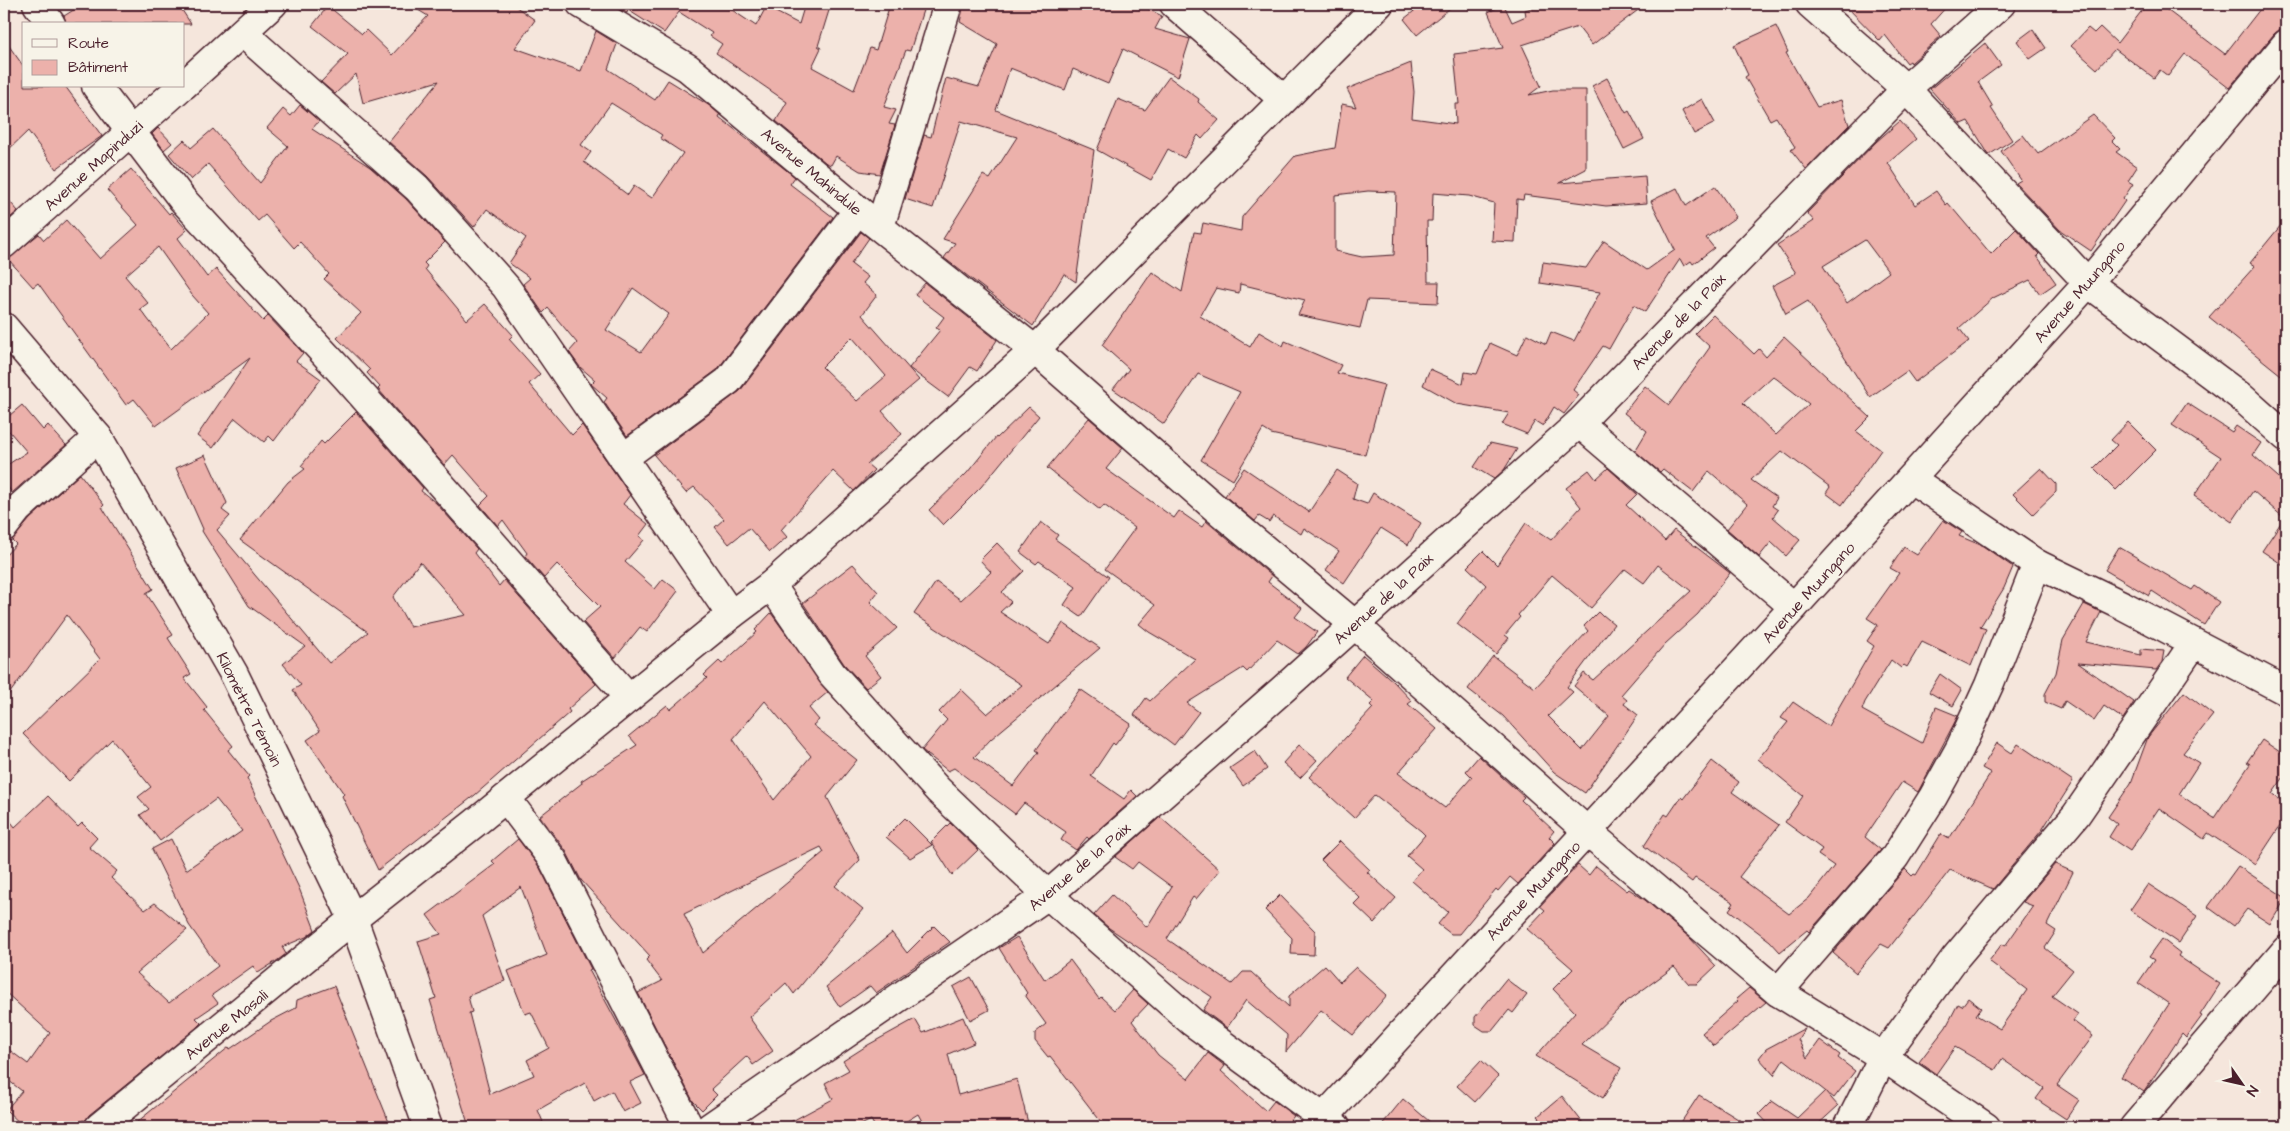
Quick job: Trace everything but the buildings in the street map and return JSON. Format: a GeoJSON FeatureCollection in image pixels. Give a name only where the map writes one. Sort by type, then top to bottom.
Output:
{"type":"FeatureCollection","features":[{"type":"Feature","properties":{"kind":"street"},"geometry":{"type":"LineString","coordinates":[[37,4],[50,22]]}},
{"type":"Feature","properties":{"kind":"street","name":"Avenue Mapinduzi"},"geometry":{"type":"LineString","coordinates":[[185,83],[273,4]]}},
{"type":"Feature","properties":{"kind":"street","name":"Avenue Mahindule"},"geometry":{"type":"LineString","coordinates":[[581,4],[688,68],[858,210],[1035,350],[1213,506],[1354,624],[1587,831],[1778,992],[1883,1057],[1986,1127]]}},
{"type":"Feature","properties":{"kind":"street"},"geometry":{"type":"LineString","coordinates":[[880,227],[948,4]]}},
{"type":"Feature","properties":{"kind":"street"},"geometry":{"type":"LineString","coordinates":[[1174,4],[1283,99]]}},
{"type":"Feature","properties":{"kind":"street","name":"Avenue Masali"},"geometry":{"type":"LineString","coordinates":[[99,1127],[353,919],[506,798],[731,615],[771,585],[1035,350],[1379,4]]}},
{"type":"Feature","properties":{"kind":"street"},"geometry":{"type":"LineString","coordinates":[[1810,4],[1906,88],[2088,283],[2240,396],[2286,437]]}},
{"type":"Feature","properties":{"kind":"street","name":"Avenue de la Paix"},"geometry":{"type":"LineString","coordinates":[[710,1127],[1048,896],[1282,690],[1579,423],[1906,88],[2001,4]]}},
{"type":"Feature","properties":{"kind":"street"},"geometry":{"type":"LineString","coordinates":[[243,33],[423,194],[506,287],[731,615]]}},
{"type":"Feature","properties":{"kind":"street","name":"Avenue Muungano"},"geometry":{"type":"LineString","coordinates":[[1324,1124],[1587,831],[1794,607],[2088,283],[2286,44]]}},
{"type":"Feature","properties":{"kind":"street"},"geometry":{"type":"LineString","coordinates":[[97,88],[182,199],[347,378],[629,698]]}},
{"type":"Feature","properties":{"kind":"street","name":"Avenue Mapinduzi"},"geometry":{"type":"LineString","coordinates":[[4,244],[180,88]]}},
{"type":"Feature","properties":{"kind":"street"},"geometry":{"type":"LineString","coordinates":[[623,458],[728,381],[858,210]]}},
{"type":"Feature","properties":{"kind":"street","name":"Kilomètre Témoin"},"geometry":{"type":"LineString","coordinates":[[4,327],[98,437],[234,674],[353,919],[428,1127]]}},
{"type":"Feature","properties":{"kind":"street"},"geometry":{"type":"LineString","coordinates":[[1579,423],[1794,607]]}},
{"type":"Feature","properties":{"kind":"street"},"geometry":{"type":"LineString","coordinates":[[4,527],[18,509],[98,437]]}},
{"type":"Feature","properties":{"kind":"street"},"geometry":{"type":"LineString","coordinates":[[1911,479],[2037,564],[2194,643],[2286,692]]}},
{"type":"Feature","properties":{"kind":"street"},"geometry":{"type":"LineString","coordinates":[[1778,992],[1895,857],[1933,797],[1960,748],[1989,685],[2037,564]]}},
{"type":"Feature","properties":{"kind":"street"},"geometry":{"type":"LineString","coordinates":[[771,585],[832,674],[938,790],[1048,896],[1192,1022],[1324,1124]]}},
{"type":"Feature","properties":{"kind":"street"},"geometry":{"type":"LineString","coordinates":[[1848,1127],[1883,1057],[1955,958],[2076,815],[2194,643]]}},
{"type":"Feature","properties":{"kind":"street"},"geometry":{"type":"LineString","coordinates":[[506,798],[552,860],[689,1127]]}},
{"type":"Feature","properties":{"kind":"street"},"geometry":{"type":"LineString","coordinates":[[2134,1127],[2286,950]]}}]}
